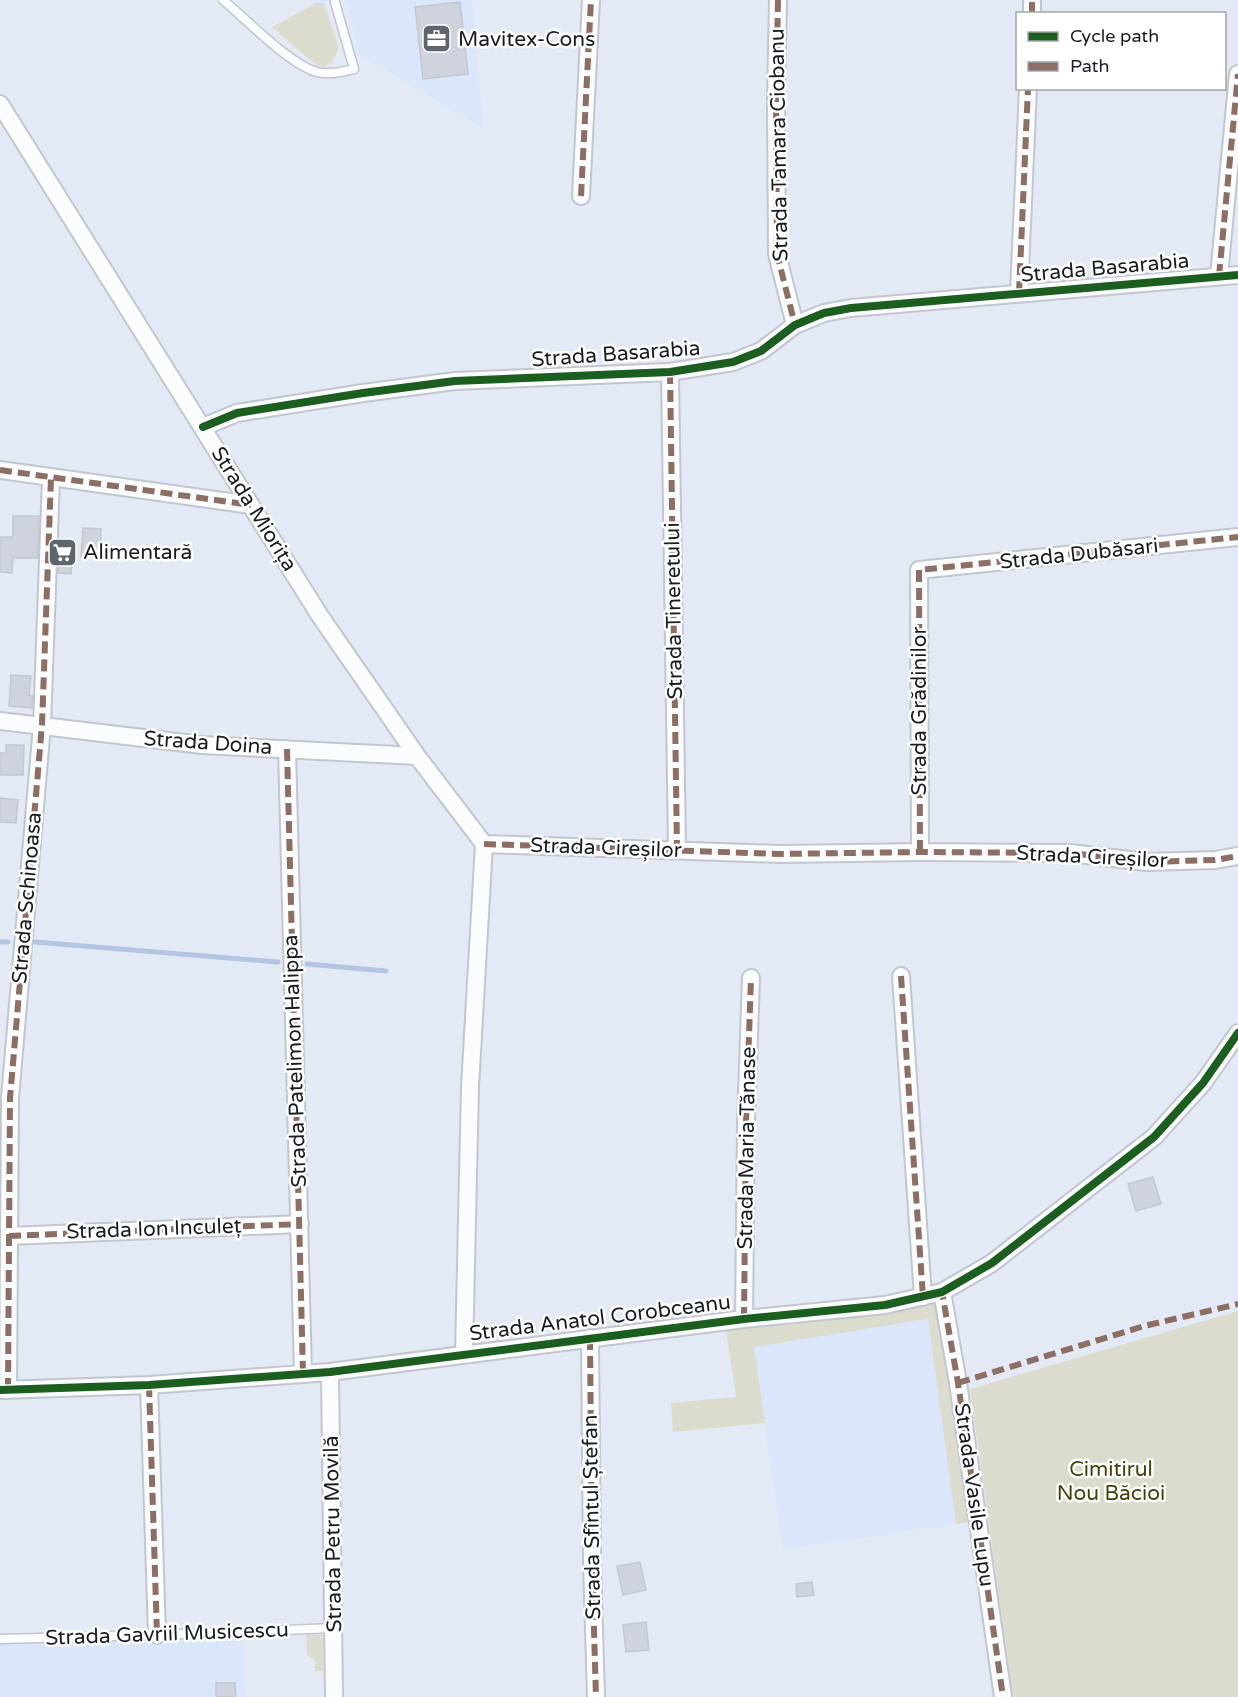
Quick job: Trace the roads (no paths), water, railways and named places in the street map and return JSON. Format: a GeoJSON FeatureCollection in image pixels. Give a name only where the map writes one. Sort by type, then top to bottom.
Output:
{"type":"FeatureCollection","features":[{"type":"Feature","properties":{"kind":"street"},"geometry":{"type":"LineString","coordinates":[[581,196],[591,0]]}},
{"type":"Feature","properties":{"kind":"street","name":"Strada Tamara Ciobanu"},"geometry":{"type":"LineString","coordinates":[[778,0],[777,254],[795,325]]}},
{"type":"Feature","properties":{"kind":"street"},"geometry":{"type":"LineString","coordinates":[[1219,276],[1238,74]]}},
{"type":"Feature","properties":{"kind":"street"},"geometry":{"type":"LineString","coordinates":[[1019,293],[1028,90]]}},
{"type":"Feature","properties":{"kind":"street","name":"Strada Miorița"},"geometry":{"type":"LineString","coordinates":[[0,104],[320,616],[417,756],[484,844]]}},
{"type":"Feature","properties":{"kind":"street","name":"Strada Basarabia"},"geometry":{"type":"LineString","coordinates":[[203,427],[237,414],[363,393],[454,381],[670,372],[733,362],[761,351],[795,325],[824,313],[851,308],[1238,275]]}},
{"type":"Feature","properties":{"kind":"street","name":"Strada Tineretului"},"geometry":{"type":"LineString","coordinates":[[670,372],[677,850]]}},
{"type":"Feature","properties":{"kind":"street"},"geometry":{"type":"LineString","coordinates":[[0,470],[251,505]]}},
{"type":"Feature","properties":{"kind":"street","name":"Strada Schinoasa"},"geometry":{"type":"LineString","coordinates":[[4,1390],[9,1236],[5,1098],[42,725],[51,478]]}},
{"type":"Feature","properties":{"kind":"street","name":"Strada Dubăsari"},"geometry":{"type":"LineString","coordinates":[[919,570],[1238,537]]}},
{"type":"Feature","properties":{"kind":"street","name":"Strada Grădinilor"},"geometry":{"type":"LineString","coordinates":[[919,570],[920,852]]}},
{"type":"Feature","properties":{"kind":"street","name":"Strada Doina"},"geometry":{"type":"LineString","coordinates":[[0,721],[202,745],[417,756]]}},
{"type":"Feature","properties":{"kind":"street","name":"Strada Patelimon Halippa"},"geometry":{"type":"LineString","coordinates":[[287,748],[303,1374]]}},
{"type":"Feature","properties":{"kind":"street"},"geometry":{"type":"LineString","coordinates":[[464,1353],[470,1087],[484,844]]}},
{"type":"Feature","properties":{"kind":"street","name":"Strada Cireșilor"},"geometry":{"type":"LineString","coordinates":[[484,844],[781,854],[920,852],[1070,854],[1146,862],[1215,860],[1238,856]]}},
{"type":"Feature","properties":{"kind":"street"},"geometry":{"type":"LineString","coordinates":[[901,976],[923,1297]]}},
{"type":"Feature","properties":{"kind":"street","name":"Strada Maria Tănase"},"geometry":{"type":"LineString","coordinates":[[744,1319],[746,1122],[751,978]]}},
{"type":"Feature","properties":{"kind":"street","name":"Strada Anatol Corobceanu"},"geometry":{"type":"LineString","coordinates":[[4,1390],[149,1384],[330,1372],[464,1353],[744,1319],[885,1305],[942,1292],[992,1263],[1154,1137],[1203,1083],[1238,1033]]}},
{"type":"Feature","properties":{"kind":"street","name":"Strada Ion Inculeț"},"geometry":{"type":"LineString","coordinates":[[9,1236],[300,1224]]}},
{"type":"Feature","properties":{"kind":"street","name":"Strada Vasile Lupu"},"geometry":{"type":"LineString","coordinates":[[942,1292],[958,1383],[1003,1697]]}},
{"type":"Feature","properties":{"kind":"street","name":"Strada Sfîntul Ștefan"},"geometry":{"type":"LineString","coordinates":[[590,1338],[596,1697]]}},
{"type":"Feature","properties":{"kind":"street","name":"Strada Petru Movilă"},"geometry":{"type":"LineString","coordinates":[[330,1372],[334,1697]]}},
{"type":"Feature","properties":{"kind":"street"},"geometry":{"type":"LineString","coordinates":[[149,1384],[157,1635]]}},
{"type":"Feature","properties":{"kind":"lane"},"geometry":{"type":"LineString","coordinates":[[223,0],[299,66],[318,72],[333,73],[354,69],[336,2]]}},
{"type":"Feature","properties":{"kind":"lane","name":"Strada Gavriil Musicescu"},"geometry":{"type":"LineString","coordinates":[[0,1639],[334,1628]]}},
{"type":"Feature","properties":{"kind":"waterway"},"geometry":{"type":"LineString","coordinates":[[0,942],[8,942]]}},
{"type":"Feature","properties":{"kind":"waterway"},"geometry":{"type":"LineString","coordinates":[[35,942],[278,962]]}},
{"type":"Feature","properties":{"kind":"waterway"},"geometry":{"type":"LineString","coordinates":[[307,964],[386,971]]}},
{"type":"Feature","properties":{"kind":"place","name":"Mavitex-Cons"},"geometry":{"type":"Point","coordinates":[437,39]}},
{"type":"Feature","properties":{"kind":"place","name":"Alimentară"},"geometry":{"type":"Point","coordinates":[62,552]}},
{"type":"Feature","properties":{"kind":"park label","name":"Cimitirul Nou Băcioi"},"geometry":{"type":"Point","coordinates":[1111,1481]}}]}
